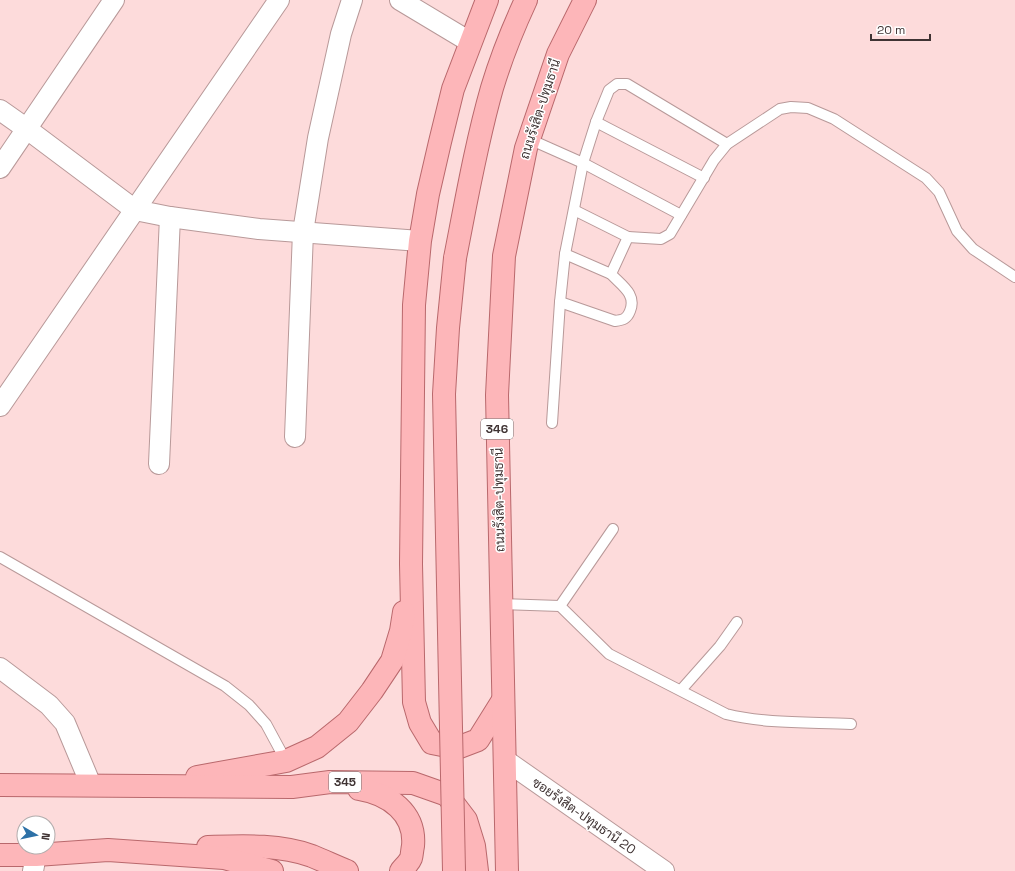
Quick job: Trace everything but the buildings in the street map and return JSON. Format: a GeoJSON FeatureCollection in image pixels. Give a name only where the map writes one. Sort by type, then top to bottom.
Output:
{"type":"FeatureCollection","features":[{"type":"Feature","properties":{"kind":"main road"},"geometry":{"type":"LineString","coordinates":[[487,0],[453,89],[428,194],[420,241],[414,305],[411,564],[414,702],[420,723],[432,743],[457,748],[478,740],[503,700]]}},
{"type":"Feature","properties":{"kind":"main road"},"geometry":{"type":"LineString","coordinates":[[454,871],[444,394],[448,328],[455,258],[477,149],[492,88],[526,0]]}},
{"type":"Feature","properties":{"kind":"main road","name":"ถนนรังสิต-ปทุมธานี"},"geometry":{"type":"LineString","coordinates":[[507,871],[497,395],[504,264],[526,148],[558,54],[585,0]]}},
{"type":"Feature","properties":{"kind":"main road"},"geometry":{"type":"LineString","coordinates":[[159,786],[208,774],[286,761],[317,748],[348,722],[372,691],[392,660],[400,631],[411,564]]}},
{"type":"Feature","properties":{"kind":"main road","name":"345"},"geometry":{"type":"LineString","coordinates":[[0,785],[292,787],[330,782],[414,783],[447,795],[466,820],[474,846],[477,871]]}},
{"type":"Feature","properties":{"kind":"main road"},"geometry":{"type":"LineString","coordinates":[[292,787],[344,786],[374,791],[395,802],[408,818],[414,835],[411,858],[402,871]]}},
{"type":"Feature","properties":{"kind":"main road"},"geometry":{"type":"LineString","coordinates":[[0,855],[35,863],[108,850],[260,846],[312,856],[346,871]]}},
{"type":"Feature","properties":{"kind":"main road"},"geometry":{"type":"LineString","coordinates":[[108,850],[224,858],[272,871]]}},
{"type":"Feature","properties":{"kind":"street"},"geometry":{"type":"LineString","coordinates":[[0,168],[114,0]]}},
{"type":"Feature","properties":{"kind":"street"},"geometry":{"type":"LineString","coordinates":[[0,406],[279,0]]}},
{"type":"Feature","properties":{"kind":"street"},"geometry":{"type":"LineString","coordinates":[[295,437],[303,232],[318,138],[341,34],[352,0]]}},
{"type":"Feature","properties":{"kind":"street"},"geometry":{"type":"LineString","coordinates":[[400,0],[470,42]]}},
{"type":"Feature","properties":{"kind":"street"},"geometry":{"type":"LineString","coordinates":[[0,110],[135,210],[170,217],[259,229],[420,241]]}},
{"type":"Feature","properties":{"kind":"street"},"geometry":{"type":"LineString","coordinates":[[159,464],[170,217]]}},
{"type":"Feature","properties":{"kind":"street"},"geometry":{"type":"LineString","coordinates":[[0,668],[49,705],[65,723],[91,785]]}},
{"type":"Feature","properties":{"kind":"street","name":"ซอยรังสิต-ปทุมธานี 20"},"geometry":{"type":"LineString","coordinates":[[505,760],[664,871]]}},
{"type":"Feature","properties":{"kind":"lane"},"geometry":{"type":"LineString","coordinates":[[552,423],[560,302],[565,254],[583,163],[596,122],[609,90],[617,84],[627,84],[727,144]]}},
{"type":"Feature","properties":{"kind":"lane"},"geometry":{"type":"LineString","coordinates":[[574,210],[628,237],[661,239],[670,234],[714,160],[727,144],[780,110],[792,106],[808,108],[834,119],[926,178],[939,192],[956,231],[973,249],[1015,277]]}},
{"type":"Feature","properties":{"kind":"lane"},"geometry":{"type":"LineString","coordinates":[[596,122],[704,178]]}},
{"type":"Feature","properties":{"kind":"lane"},"geometry":{"type":"LineString","coordinates":[[529,139],[583,163],[681,215]]}},
{"type":"Feature","properties":{"kind":"lane"},"geometry":{"type":"LineString","coordinates":[[611,274],[628,237]]}},
{"type":"Feature","properties":{"kind":"lane"},"geometry":{"type":"LineString","coordinates":[[560,302],[615,321],[624,320],[632,307],[633,299],[611,274],[565,254]]}},
{"type":"Feature","properties":{"kind":"lane"},"geometry":{"type":"LineString","coordinates":[[560,606],[613,529]]}},
{"type":"Feature","properties":{"kind":"lane"},"geometry":{"type":"LineString","coordinates":[[0,557],[225,686],[249,705],[266,724],[286,761]]}},
{"type":"Feature","properties":{"kind":"lane"},"geometry":{"type":"LineString","coordinates":[[501,604],[560,606],[609,654],[726,714],[746,719],[851,724]]}},
{"type":"Feature","properties":{"kind":"lane"},"geometry":{"type":"LineString","coordinates":[[681,690],[720,646],[737,622]]}}]}
